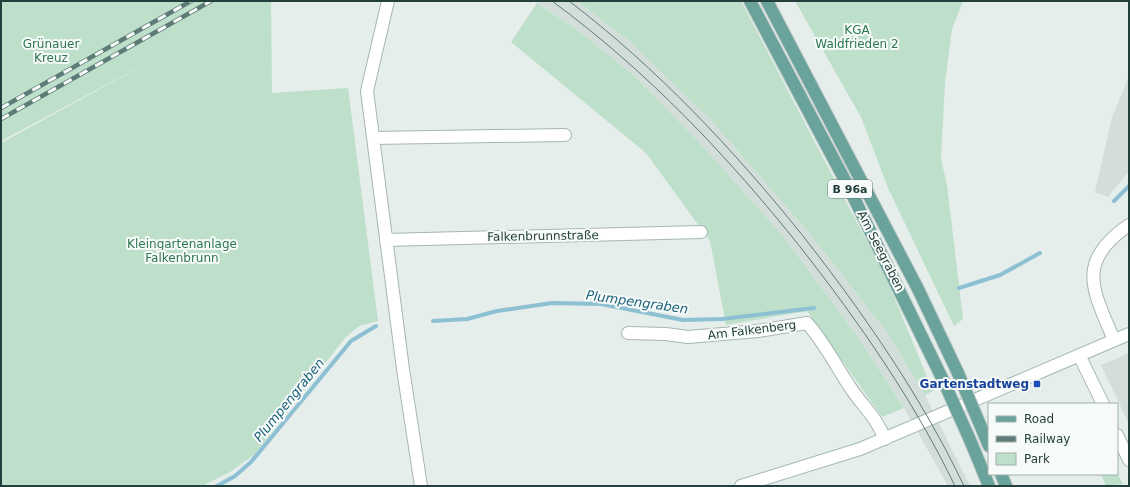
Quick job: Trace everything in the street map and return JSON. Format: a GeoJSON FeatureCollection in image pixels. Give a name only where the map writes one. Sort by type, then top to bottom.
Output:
{"type":"FeatureCollection","features":[{"type":"Feature","properties":{"kind":"main road","name":"Am Seegraben"},"geometry":{"type":"LineString","coordinates":[[750,1],[849,188],[943,380],[989,486]]}},
{"type":"Feature","properties":{"kind":"main road","name":"Am Seegraben"},"geometry":{"type":"LineString","coordinates":[[767,1],[889,232],[958,373],[988,444]]}},
{"type":"Feature","properties":{"kind":"main road"},"geometry":{"type":"LineString","coordinates":[[1001,475],[1006,486]]}},
{"type":"Feature","properties":{"kind":"street"},"geometry":{"type":"LineString","coordinates":[[388,1],[366,92],[403,369],[421,486]]}},
{"type":"Feature","properties":{"kind":"street"},"geometry":{"type":"LineString","coordinates":[[373,138],[565,135]]}},
{"type":"Feature","properties":{"kind":"street"},"geometry":{"type":"LineString","coordinates":[[1114,340],[1098,301],[1092,277],[1099,254],[1110,239],[1129,225]]}},
{"type":"Feature","properties":{"kind":"street","name":"Falkenbrunnstraße"},"geometry":{"type":"LineString","coordinates":[[386,240],[701,232]]}},
{"type":"Feature","properties":{"kind":"street","name":"Am Falkenberg"},"geometry":{"type":"LineString","coordinates":[[628,334],[666,334],[688,337],[758,331],[807,323],[816,332],[852,389],[878,422],[885,439]]}},
{"type":"Feature","properties":{"kind":"street"},"geometry":{"type":"LineString","coordinates":[[741,486],[860,449],[1129,334]]}},
{"type":"Feature","properties":{"kind":"street"},"geometry":{"type":"LineString","coordinates":[[1079,355],[1102,403]]}},
{"type":"Feature","properties":{"kind":"street"},"geometry":{"type":"LineString","coordinates":[[1118,437],[1129,460]]}},
{"type":"Feature","properties":{"kind":"shaded area"},"geometry":{"type":"Polygon","coordinates":[[[535,1],[577,1],[628,40],[712,121],[810,234],[887,332],[925,395],[970,486],[948,486],[904,408],[857,336],[783,236],[697,140],[632,74],[579,31],[535,1]]]}},
{"type":"Feature","properties":{"kind":"shaded area"},"geometry":{"type":"Polygon","coordinates":[[[1129,77],[1129,171],[1108,197],[1095,192],[1112,117],[1129,77]]]}},
{"type":"Feature","properties":{"kind":"shaded area"},"geometry":{"type":"Polygon","coordinates":[[[1129,353],[1129,421],[1128,422],[1101,365],[1129,353]]]}},
{"type":"Feature","properties":{"kind":"green space","name":"Kleingartenanlage Falkenbrunn"},"geometry":{"type":"Polygon","coordinates":[[[1,1],[271,1],[272,93],[348,88],[378,321],[359,326],[344,339],[255,454],[230,472],[202,486],[1,486],[1,143],[160,56],[1,141],[1,1]]]}},
{"type":"Feature","properties":{"kind":"green space"},"geometry":{"type":"Polygon","coordinates":[[[577,1],[741,1],[887,280],[933,391],[925,395],[887,332],[810,234],[712,121],[628,40],[577,1]]]}},
{"type":"Feature","properties":{"kind":"green space","name":"KGA Waldfrieden 2"},"geometry":{"type":"Polygon","coordinates":[[[795,1],[963,1],[952,29],[945,83],[941,159],[947,185],[963,319],[954,326],[888,188],[861,117],[795,1]]]}},
{"type":"Feature","properties":{"kind":"green space"},"geometry":{"type":"Polygon","coordinates":[[[537,3],[579,31],[632,74],[697,140],[783,236],[857,336],[904,408],[882,417],[807,311],[726,325],[710,241],[646,153],[511,42],[537,3]]]}},
{"type":"Feature","properties":{"kind":"green space"},"geometry":{"type":"Polygon","coordinates":[[[1101,475],[1118,475],[1123,484],[1106,486],[1101,475]]]}},
{"type":"Feature","properties":{"kind":"waterway","name":"Plumpengraben"},"geometry":{"type":"LineString","coordinates":[[1114,201],[1129,186]]}},
{"type":"Feature","properties":{"kind":"waterway","name":"Plumpengraben"},"geometry":{"type":"LineString","coordinates":[[959,288],[1000,275],[1040,253]]}},
{"type":"Feature","properties":{"kind":"waterway","name":"Plumpengraben"},"geometry":{"type":"LineString","coordinates":[[433,321],[467,319],[497,311],[552,303],[601,304],[683,320],[722,319],[814,308]]}},
{"type":"Feature","properties":{"kind":"waterway","name":"Plumpengraben"},"geometry":{"type":"LineString","coordinates":[[217,486],[235,476],[251,462],[351,341],[376,326]]}},
{"type":"Feature","properties":{"kind":"tram line"},"geometry":{"type":"LineString","coordinates":[[552,1],[621,56],[685,116],[745,180],[823,276],[864,333],[922,423],[955,486]]}},
{"type":"Feature","properties":{"kind":"tram line"},"geometry":{"type":"LineString","coordinates":[[569,1],[664,82],[750,172],[777,204],[826,265],[890,356],[929,420],[964,486]]}},
{"type":"Feature","properties":{"kind":"railway"},"geometry":{"type":"LineString","coordinates":[[1,108],[191,1]]}},
{"type":"Feature","properties":{"kind":"railway"},"geometry":{"type":"LineString","coordinates":[[1,119],[211,1]]}},
{"type":"Feature","properties":{"kind":"place","name":"Gartenstadtweg"},"geometry":{"type":"Point","coordinates":[1037,384]}},
{"type":"Feature","properties":{"kind":"park label","name":"Grünauer Kreuz"},"geometry":{"type":"Point","coordinates":[51,51]}}]}
